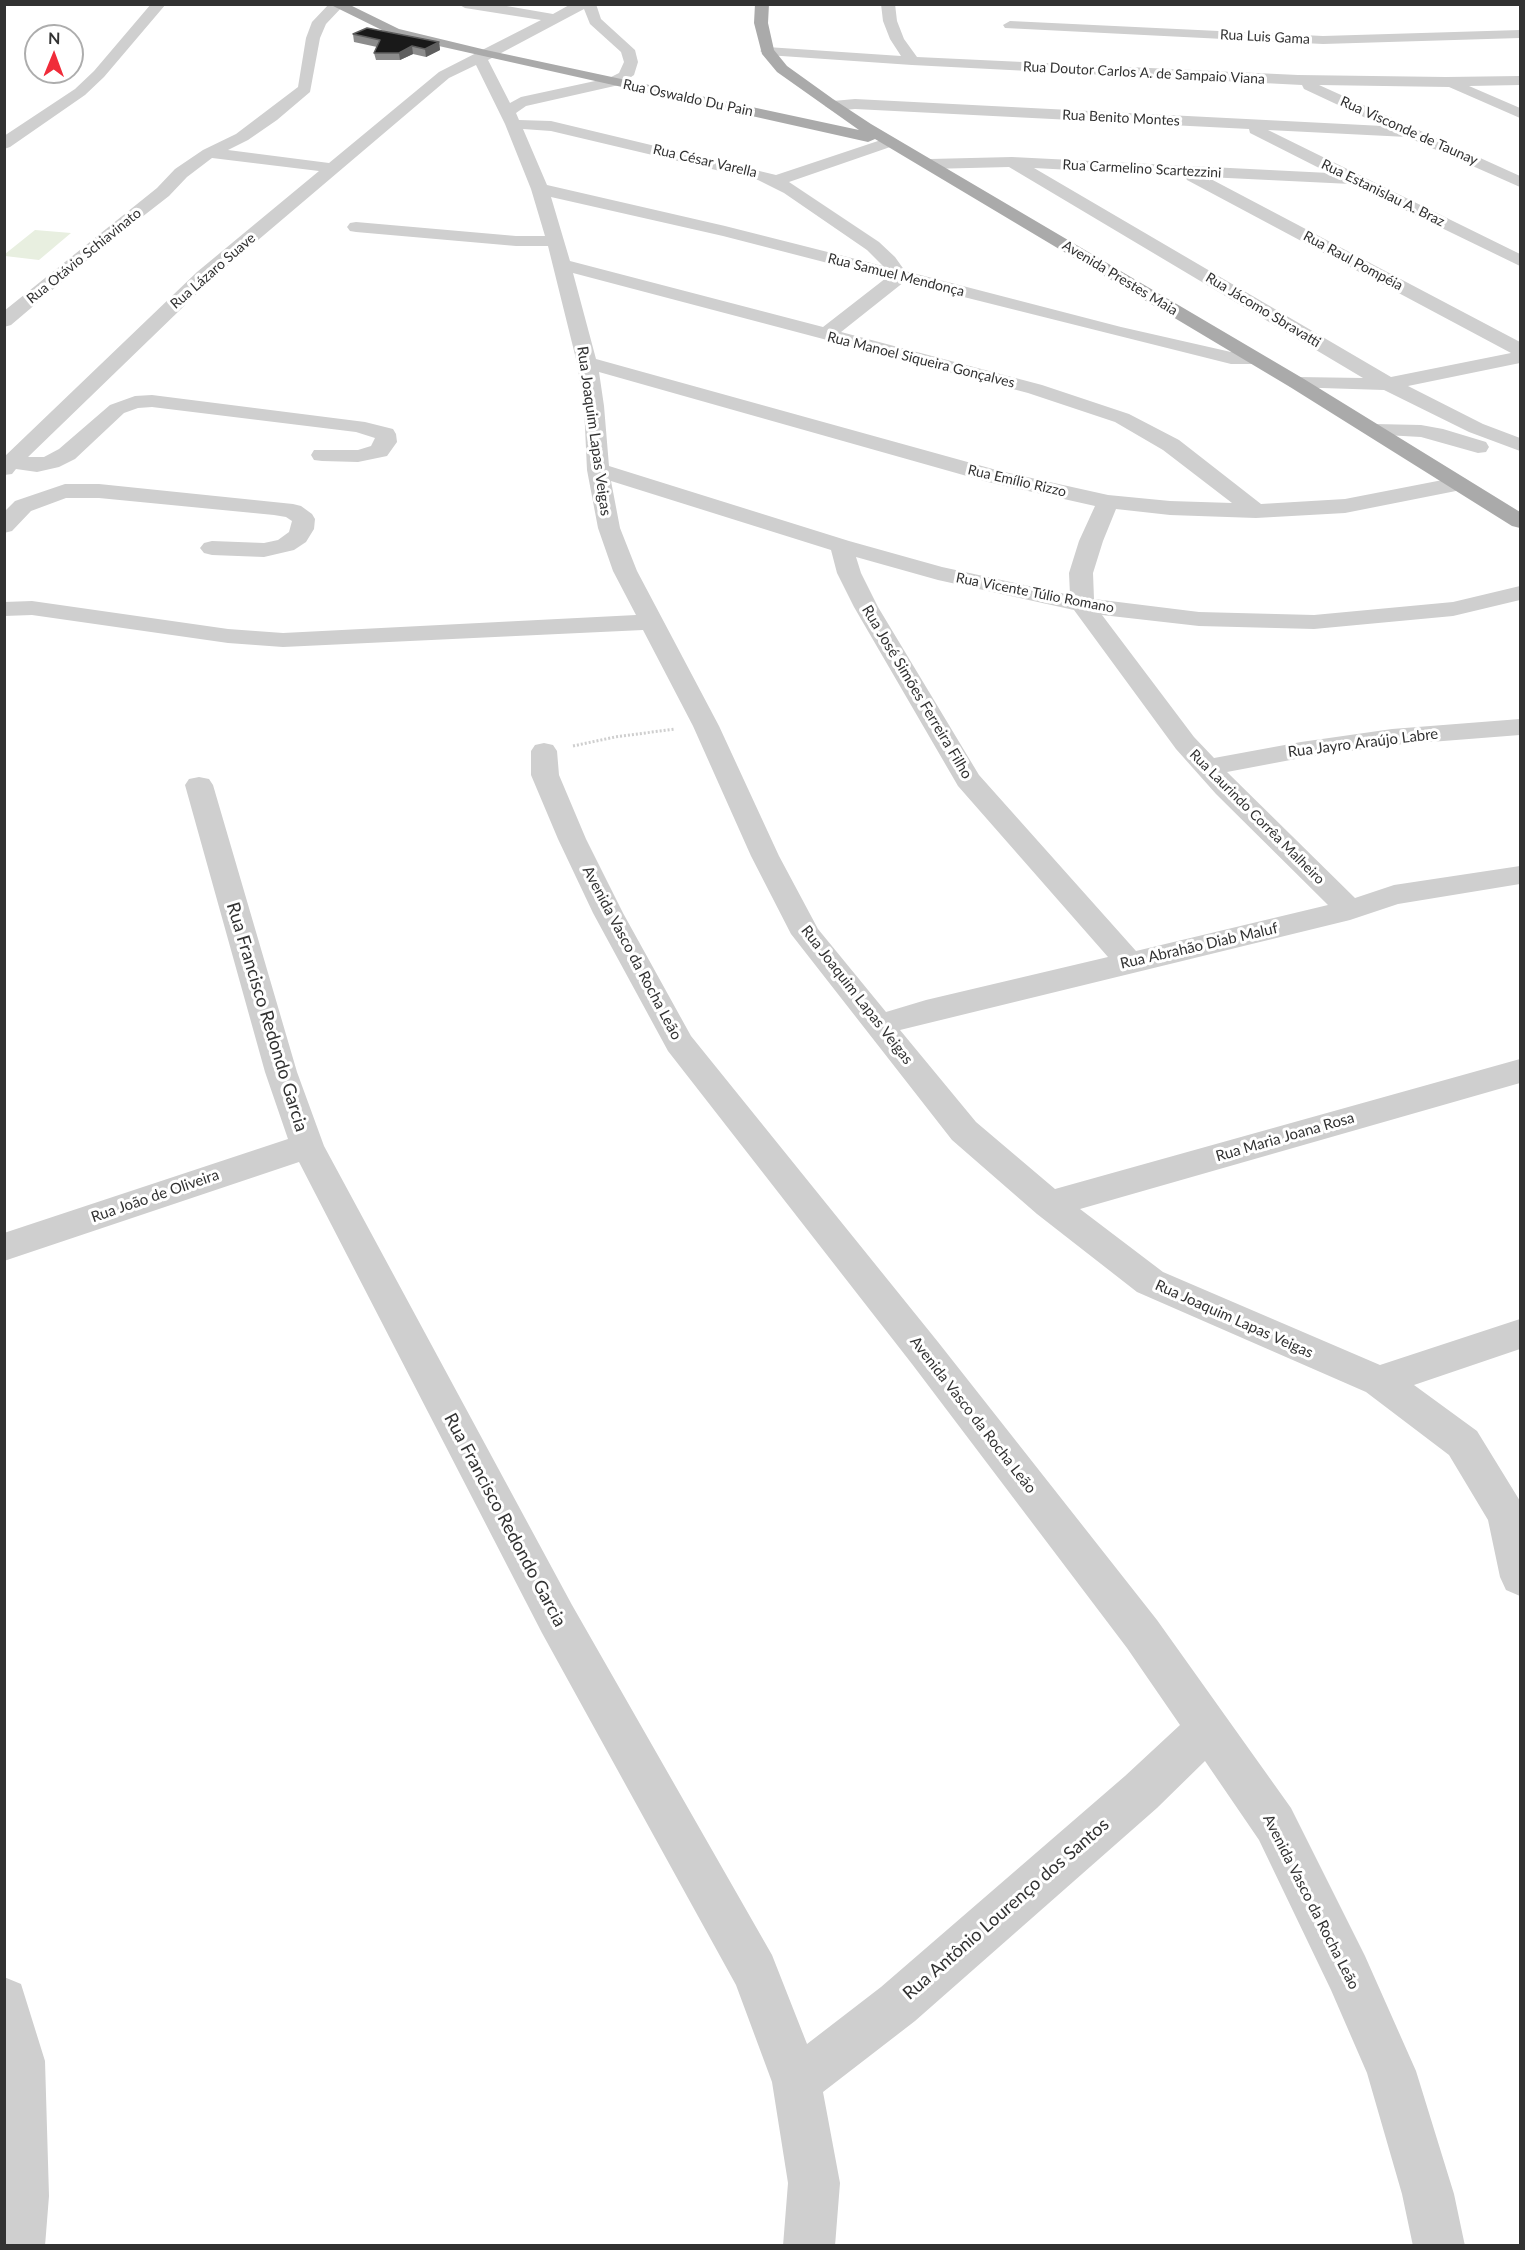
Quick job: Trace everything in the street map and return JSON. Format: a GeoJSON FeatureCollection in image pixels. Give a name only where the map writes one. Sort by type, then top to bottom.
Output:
{"type":"FeatureCollection","features":[{"type":"Feature","properties":{"kind":"main road"},"geometry":{"type":"LineString","coordinates":[[367,4],[489,53]]}},
{"type":"Feature","properties":{"kind":"main road"},"geometry":{"type":"LineString","coordinates":[[762,4],[760,17],[767,51]]}},
{"type":"Feature","properties":{"kind":"main road"},"geometry":{"type":"LineString","coordinates":[[336,5],[394,32],[489,53]]}},
{"type":"Feature","properties":{"kind":"main road","name":"Avenida Prestes Maia"},"geometry":{"type":"LineString","coordinates":[[767,51],[782,69],[865,127],[1297,383],[1458,484],[1521,520]]}},
{"type":"Feature","properties":{"kind":"main road","name":"Rua Oswaldo Du Pain"},"geometry":{"type":"LineString","coordinates":[[489,53],[865,127]]}},
{"type":"Feature","properties":{"kind":"main road","name":"Rua Oswaldo Du Pain"},"geometry":{"type":"LineString","coordinates":[[620,78],[890,142]]}},
{"type":"Feature","properties":{"kind":"street"},"geometry":{"type":"LineString","coordinates":[[4,144],[80,92],[99,74],[159,4]]}},
{"type":"Feature","properties":{"kind":"street"},"geometry":{"type":"LineString","coordinates":[[465,4],[553,18]]}},
{"type":"Feature","properties":{"kind":"street","name":"Rua Lázaro Suave"},"geometry":{"type":"LineString","coordinates":[[8,466],[204,276],[432,85],[452,70],[582,4]]}},
{"type":"Feature","properties":{"kind":"street"},"geometry":{"type":"LineString","coordinates":[[505,108],[620,78],[631,62],[628,50],[595,21],[589,4]]}},
{"type":"Feature","properties":{"kind":"street"},"geometry":{"type":"LineString","coordinates":[[888,4],[890,21],[897,39],[912,61]]}},
{"type":"Feature","properties":{"kind":"street","name":"Rua Otávio Schiavinato"},"geometry":{"type":"LineString","coordinates":[[4,321],[91,248],[163,192],[201,175],[217,154],[305,89],[313,38],[319,22],[336,5]]}},
{"type":"Feature","properties":{"kind":"street"},"geometry":{"type":"LineString","coordinates":[[1008,9],[1010,25],[1014,34],[1021,40]]}},
{"type":"Feature","properties":{"kind":"street","name":"Rua Luis Gama"},"geometry":{"type":"LineString","coordinates":[[1010,25],[1323,40],[1521,34]]}},
{"type":"Feature","properties":{"kind":"street"},"geometry":{"type":"LineString","coordinates":[[515,38],[565,29]]}},
{"type":"Feature","properties":{"kind":"street"},"geometry":{"type":"LineString","coordinates":[[587,30],[616,39]]}},
{"type":"Feature","properties":{"kind":"street","name":"Rua Doutor Carlos A. de Sampaio Viana"},"geometry":{"type":"LineString","coordinates":[[767,51],[912,61],[1298,80],[1446,82],[1521,80]]}},
{"type":"Feature","properties":{"kind":"street"},"geometry":{"type":"LineString","coordinates":[[1038,51],[1067,69]]}},
{"type":"Feature","properties":{"kind":"street","name":"Rua Joaquim Lapas Veigas"},"geometry":{"type":"LineString","coordinates":[[489,53],[505,108],[540,189],[587,363],[594,406],[598,470],[609,528],[625,571],[706,726],[765,856],[806,934],[964,1131],[1049,1204],[1150,1282],[1297,1347],[1379,1380],[1463,1443],[1507,1515],[1521,1577]]}},
{"type":"Feature","properties":{"kind":"street","name":"Rua Lázaro Suave"},"geometry":{"type":"LineString","coordinates":[[432,85],[468,78],[505,108]]}},
{"type":"Feature","properties":{"kind":"street","name":"Rua Visconde de Taunay"},"geometry":{"type":"LineString","coordinates":[[1298,80],[1521,182]]}},
{"type":"Feature","properties":{"kind":"street"},"geometry":{"type":"LineString","coordinates":[[1446,82],[1521,113]]}},
{"type":"Feature","properties":{"kind":"street"},"geometry":{"type":"LineString","coordinates":[[505,108],[530,95],[555,94]]}},
{"type":"Feature","properties":{"kind":"street","name":"Rua Benito Montes"},"geometry":{"type":"LineString","coordinates":[[833,106],[855,104],[1410,132]]}},
{"type":"Feature","properties":{"kind":"street","name":"Rua César Varella"},"geometry":{"type":"LineString","coordinates":[[505,108],[551,126],[747,170],[775,181],[873,246],[889,261],[899,277]]}},
{"type":"Feature","properties":{"kind":"street","name":"Rua Estanislau A. Braz"},"geometry":{"type":"LineString","coordinates":[[1246,125],[1521,261]]}},
{"type":"Feature","properties":{"kind":"street"},"geometry":{"type":"LineString","coordinates":[[4,134],[23,130]]}},
{"type":"Feature","properties":{"kind":"street"},"geometry":{"type":"LineString","coordinates":[[775,181],[890,142]]}},
{"type":"Feature","properties":{"kind":"street"},"geometry":{"type":"LineString","coordinates":[[217,154],[333,168]]}},
{"type":"Feature","properties":{"kind":"street","name":"Rua Carmelino Scartezzini"},"geometry":{"type":"LineString","coordinates":[[930,164],[1012,162],[1354,180]]}},
{"type":"Feature","properties":{"kind":"street","name":"Rua Jácomo Sbravatti"},"geometry":{"type":"LineString","coordinates":[[1012,162],[1388,384],[1476,428],[1520,456]]}},
{"type":"Feature","properties":{"kind":"street","name":"Rua Raul Pompéia"},"geometry":{"type":"LineString","coordinates":[[1186,172],[1521,350]]}},
{"type":"Feature","properties":{"kind":"street","name":"Rua Samuel Mendonça"},"geometry":{"type":"LineString","coordinates":[[540,189],[725,231],[1192,350],[1231,358],[1252,358]]}},
{"type":"Feature","properties":{"kind":"street"},"geometry":{"type":"LineString","coordinates":[[345,242],[370,211]]}},
{"type":"Feature","properties":{"kind":"street","name":"Rua Manoel Siqueira Gonçalves"},"geometry":{"type":"LineString","coordinates":[[356,227],[516,241],[825,335],[1035,390],[1122,418],[1171,445],[1256,511]]}},
{"type":"Feature","properties":{"kind":"street"},"geometry":{"type":"LineString","coordinates":[[825,335],[899,277]]}},
{"type":"Feature","properties":{"kind":"street"},"geometry":{"type":"LineString","coordinates":[[1297,383],[1388,384],[1521,357]]}},
{"type":"Feature","properties":{"kind":"street","name":"Rua Emílio Rizzo"},"geometry":{"type":"LineString","coordinates":[[587,363],[996,477],[1108,502],[1170,508],[1256,511],[1344,506],[1458,484]]}},
{"type":"Feature","properties":{"kind":"street"},"geometry":{"type":"LineString","coordinates":[[8,466],[51,462],[67,454],[117,409],[135,402],[152,401],[358,426],[386,434],[386,442],[379,452],[358,456],[322,454]]}},
{"type":"Feature","properties":{"kind":"street"},"geometry":{"type":"LineString","coordinates":[[1374,430],[1421,431],[1520,456]]}},
{"type":"Feature","properties":{"kind":"street","name":"Rua Vicente Túlio Romano"},"geometry":{"type":"LineString","coordinates":[[598,470],[841,546],[938,573],[1082,605],[1199,619],[1314,622],[1453,609],[1521,593]]}},
{"type":"Feature","properties":{"kind":"street"},"geometry":{"type":"LineString","coordinates":[[4,526],[23,506],[65,491],[99,491],[274,508],[293,511],[304,519],[303,529],[298,537],[286,545],[264,550],[212,548]]}},
{"type":"Feature","properties":{"kind":"street"},"geometry":{"type":"LineString","coordinates":[[1082,605],[1081,573],[1091,541],[1108,502]]}},
{"type":"Feature","properties":{"kind":"street","name":"Rua José Simões Ferreira Filho"},"geometry":{"type":"LineString","coordinates":[[841,546],[849,573],[866,607],[968,780],[1129,962]]}},
{"type":"Feature","properties":{"kind":"street","name":"Rua Laurindo Corrêa Malheiro"},"geometry":{"type":"LineString","coordinates":[[1082,605],[1134,678],[1185,743],[1207,768],[1350,910]]}},
{"type":"Feature","properties":{"kind":"street"},"geometry":{"type":"LineString","coordinates":[[4,609],[32,608],[228,636],[284,640],[651,622]]}},
{"type":"Feature","properties":{"kind":"street","name":"Rua Jayro Araújo Labre"},"geometry":{"type":"LineString","coordinates":[[1207,768],[1301,750],[1392,737],[1521,728]]}},
{"type":"Feature","properties":{"kind":"street","name":"Avenida Vasco da Rocha Leão"},"geometry":{"type":"LineString","coordinates":[[544,751],[545,775],[572,839],[608,913],[679,1042],[925,1353],[1127,1615],[1275,1824],[1348,1973],[1391,2070],[1428,2194],[1439,2246]]}},
{"type":"Feature","properties":{"kind":"street","name":"Rua Francisco Redondo Garcia"},"geometry":{"type":"LineString","coordinates":[[199,786],[281,1072],[307,1146],[557,1619],[755,1972],[797,2082],[814,2183],[808,2246]]}},
{"type":"Feature","properties":{"kind":"street","name":"Rua Abrahão Diab Maluf"},"geometry":{"type":"LineString","coordinates":[[879,1025],[926,1011],[1350,910],[1394,895],[1521,875]]}},
{"type":"Feature","properties":{"kind":"street","name":"Rua Maria Joana Rosa"},"geometry":{"type":"LineString","coordinates":[[1049,1204],[1521,1071]]}},
{"type":"Feature","properties":{"kind":"street","name":"Rua João de Oliveira"},"geometry":{"type":"LineString","coordinates":[[4,1247],[307,1146]]}},
{"type":"Feature","properties":{"kind":"street"},"geometry":{"type":"LineString","coordinates":[[1379,1380],[1521,1334]]}},
{"type":"Feature","properties":{"kind":"street","name":"Rua Antônio Lourenço dos Santos"},"geometry":{"type":"LineString","coordinates":[[797,2082],[898,2004],[1141,1792],[1209,1729]]}},
{"type":"Feature","properties":{"kind":"street"},"geometry":{"type":"LineString","coordinates":[[4,2001],[21,2061],[23,2196],[19,2246]]}},
{"type":"Feature","properties":{"kind":"path"},"geometry":{"type":"LineString","coordinates":[[544,751],[615,737],[706,726]]}},
{"type":"Feature","properties":{"kind":"green space"},"geometry":{"type":"Polygon","coordinates":[[[35,230],[71,233],[39,260],[5,256],[5,254],[35,230]]]}},
{"type":"Feature","properties":{"kind":"building"},"geometry":{"type":"Polygon","coordinates":[[[367,28],[439,42],[425,49],[412,46],[399,53],[374,53],[380,40],[353,34],[367,28]]]}}]}
